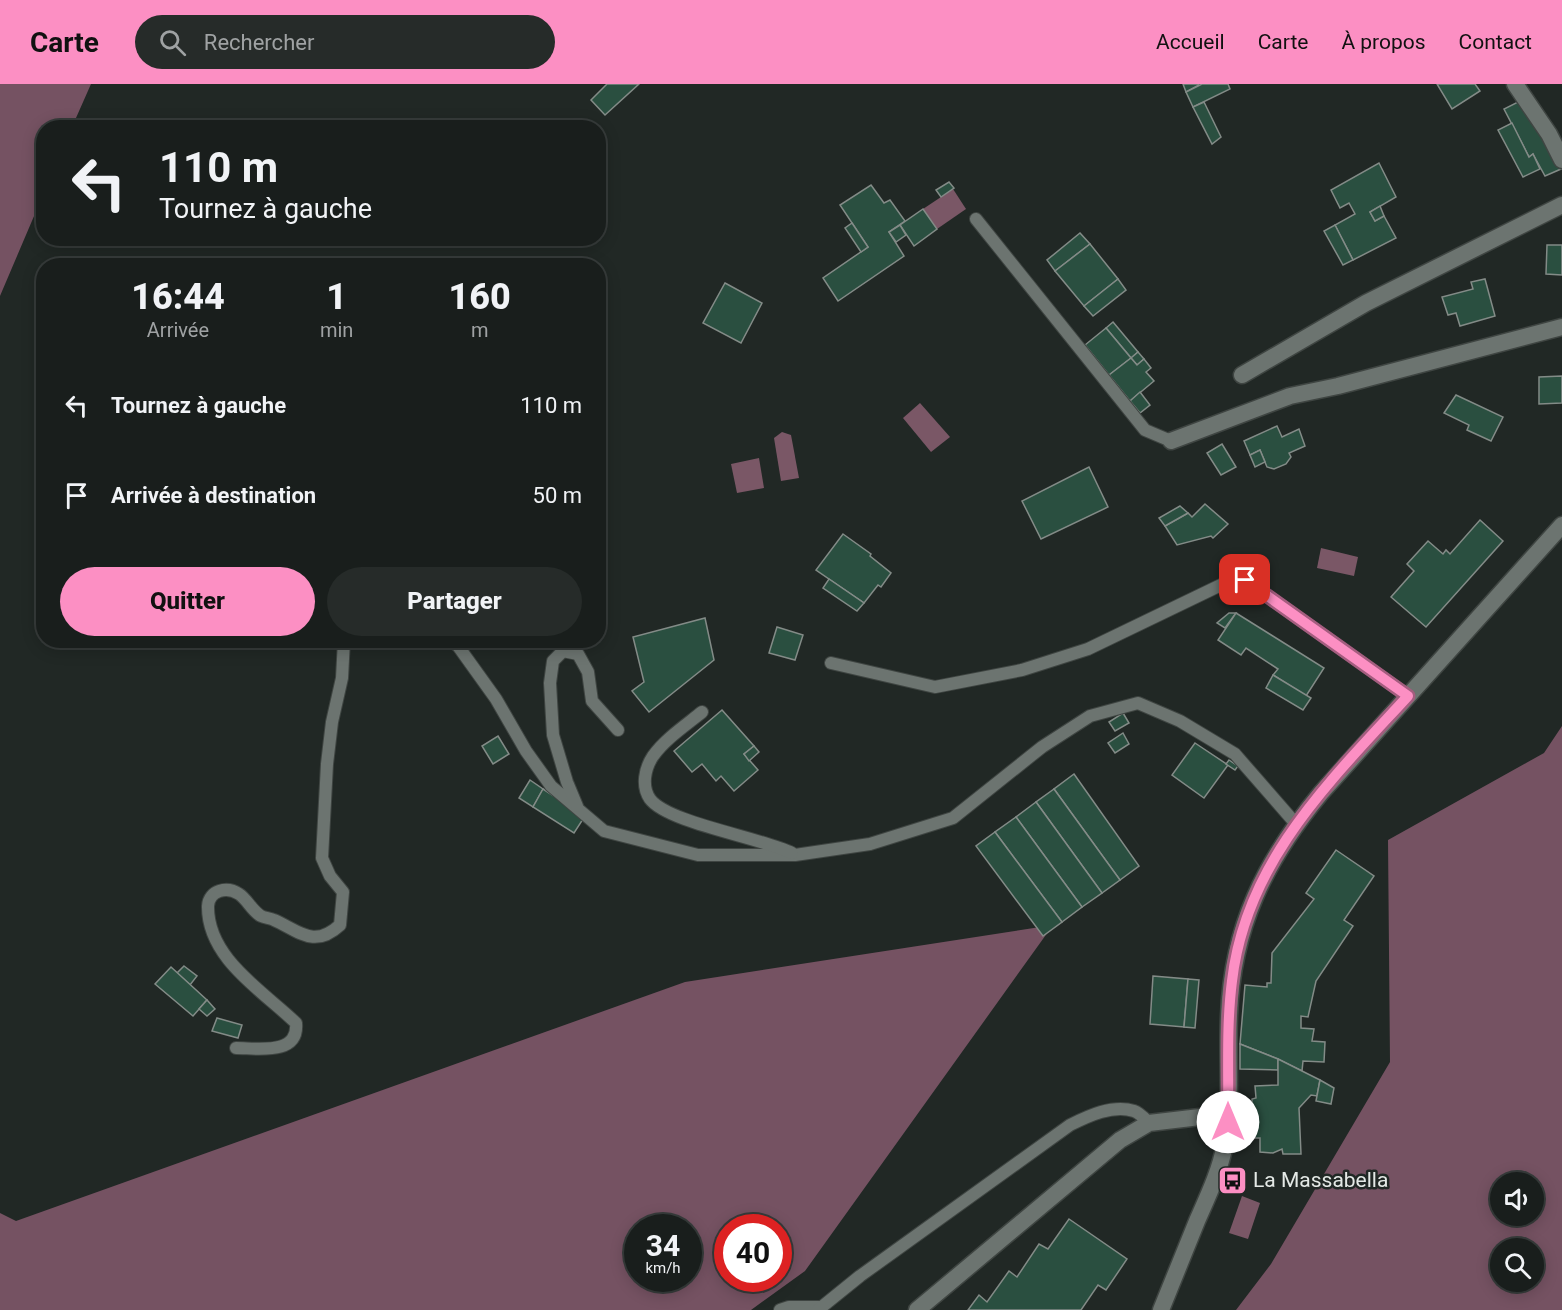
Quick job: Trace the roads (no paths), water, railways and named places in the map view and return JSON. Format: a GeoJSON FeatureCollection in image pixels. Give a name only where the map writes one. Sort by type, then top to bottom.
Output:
{"type":"FeatureCollection","features":[{"type":"Feature","properties":{"kind":"street"},"geometry":{"type":"LineString","coordinates":[[1515,84],[1549,134],[1562,160]]}},
{"type":"Feature","properties":{"kind":"street"},"geometry":{"type":"LineString","coordinates":[[1242,375],[1366,303],[1562,206]]}},
{"type":"Feature","properties":{"kind":"street"},"geometry":{"type":"LineString","coordinates":[[1171,441],[1290,396],[1338,386],[1562,327]]}},
{"type":"Feature","properties":{"kind":"street"},"geometry":{"type":"LineString","coordinates":[[1161,1310],[1217,1175],[1225,1146],[1228,1122],[1232,979],[1245,917],[1260,883],[1296,824],[1349,760],[1562,525]]}},
{"type":"Feature","properties":{"kind":"street"},"geometry":{"type":"LineString","coordinates":[[918,1310],[1120,1140],[1149,1123],[1200,1117],[1228,1122]]}},
{"type":"Feature","properties":{"kind":"lane"},"geometry":{"type":"LineString","coordinates":[[976,219],[1145,430],[1171,441]]}},
{"type":"Feature","properties":{"kind":"lane"},"geometry":{"type":"LineString","coordinates":[[831,663],[935,687],[1022,670],[1088,649],[1225,583],[1245,580],[1408,696]]}},
{"type":"Feature","properties":{"kind":"lane"},"geometry":{"type":"LineString","coordinates":[[236,1048],[277,1049],[292,1040],[297,1030],[296,1023],[252,984],[225,955],[212,930],[208,904],[212,895],[220,890],[230,890],[240,894],[261,916],[309,938],[332,933],[340,926],[343,892],[330,876],[322,858],[327,764],[332,722],[342,678],[344,648]]}},
{"type":"Feature","properties":{"kind":"lane"},"geometry":{"type":"LineString","coordinates":[[459,648],[496,699],[526,751],[551,786],[604,831],[698,855],[795,855],[870,844],[953,818],[1042,747],[1090,716],[1138,703],[1180,721],[1235,754],[1296,824]]}},
{"type":"Feature","properties":{"kind":"lane"},"geometry":{"type":"LineString","coordinates":[[579,809],[567,782],[553,735],[550,683],[553,661],[563,651],[579,654],[588,672],[592,701],[618,730]]}},
{"type":"Feature","properties":{"kind":"lane"},"geometry":{"type":"LineString","coordinates":[[702,712],[654,755],[645,775],[646,790],[651,800],[668,813],[694,823],[777,846],[795,855]]}},
{"type":"Feature","properties":{"kind":"lane"},"geometry":{"type":"LineString","coordinates":[[780,1310],[789,1307],[819,1309],[1070,1125],[1086,1117],[1115,1109],[1136,1111],[1149,1123]]}},
{"type":"Feature","properties":{"kind":"place","name":"La Massabella"},"geometry":{"type":"Point","coordinates":[1232,1180]}}]}
